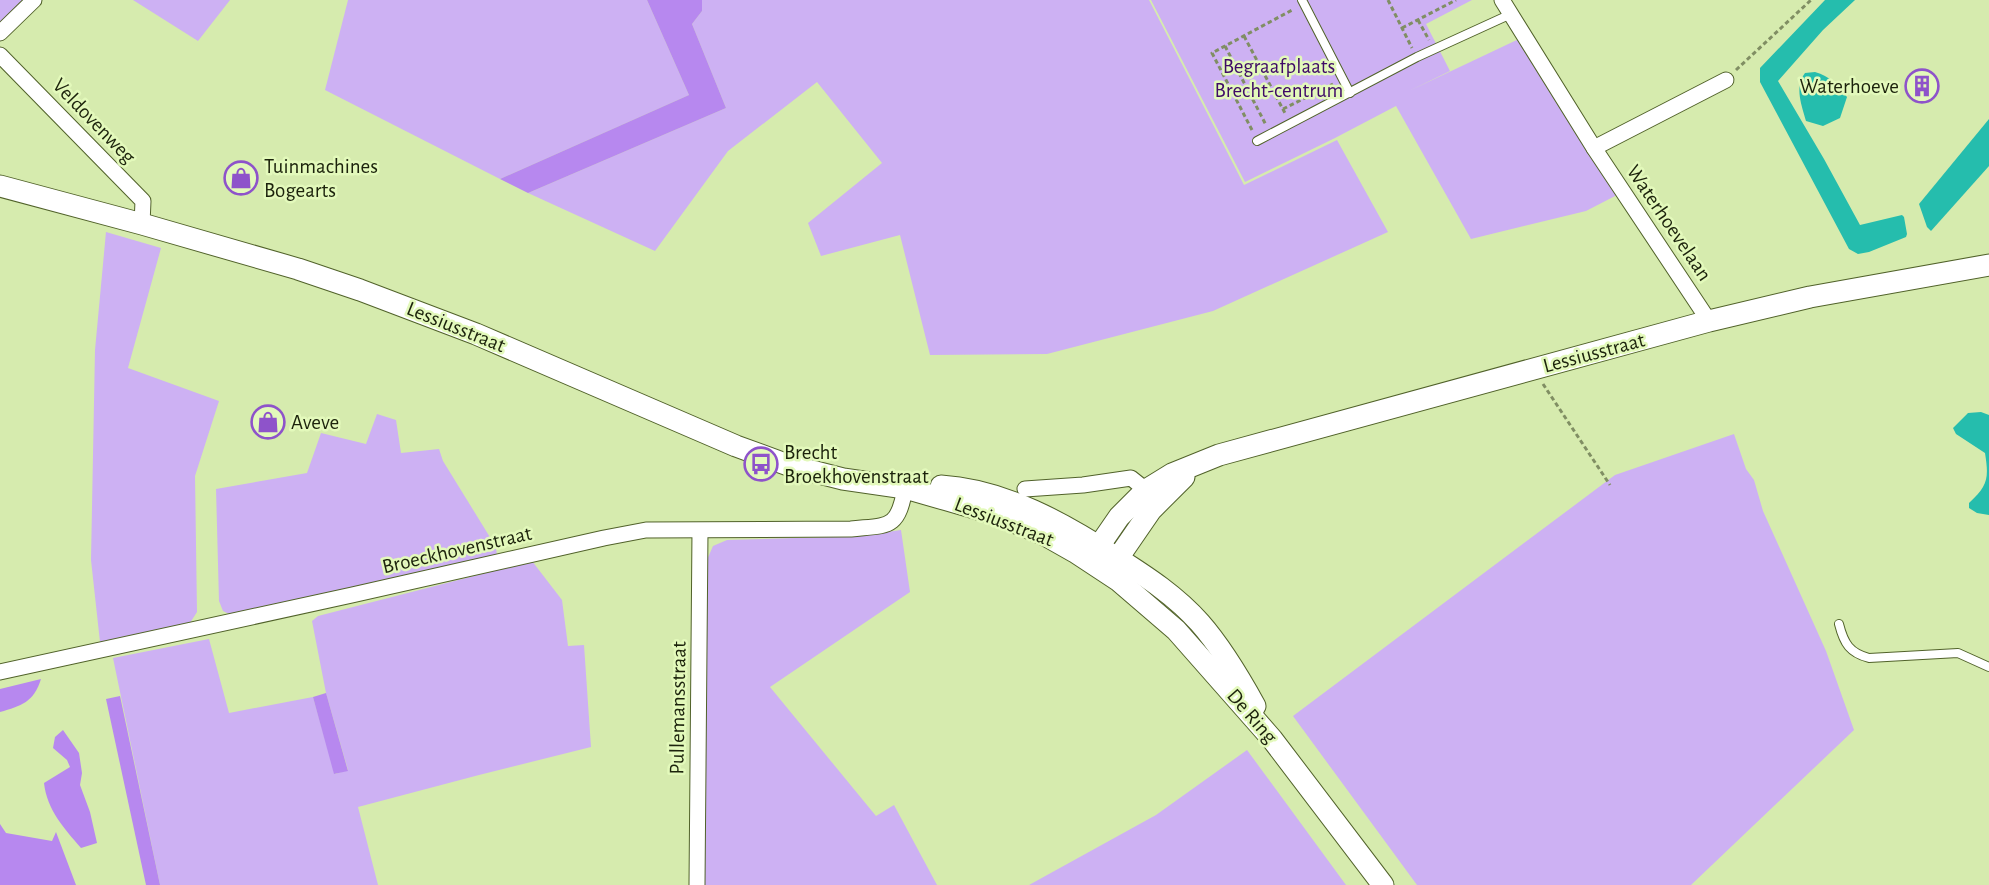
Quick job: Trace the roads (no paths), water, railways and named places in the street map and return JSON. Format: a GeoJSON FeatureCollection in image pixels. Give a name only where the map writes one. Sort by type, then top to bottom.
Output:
{"type":"FeatureCollection","features":[{"type":"Feature","properties":{"kind":"main road","name":"Lessiusstraat"},"geometry":{"type":"LineString","coordinates":[[0,186],[298,269],[360,290],[476,334],[736,446],[788,465],[843,479],[905,488],[984,511],[1011,520],[1109,563],[1173,486],[1203,461]]}},
{"type":"Feature","properties":{"kind":"main road","name":"Lessiusstraat"},"geometry":{"type":"LineString","coordinates":[[905,488],[949,487],[989,495],[1028,508],[1060,523],[1099,546],[1119,517],[1146,490],[1172,474],[1230,452],[1709,321],[1810,297],[1989,264]]}},
{"type":"Feature","properties":{"kind":"main road"},"geometry":{"type":"LineString","coordinates":[[1099,546],[1109,563]]}},
{"type":"Feature","properties":{"kind":"main road","name":"De Ring"},"geometry":{"type":"LineString","coordinates":[[1109,563],[1132,590],[1195,649],[1272,739],[1383,885]]}},
{"type":"Feature","properties":{"kind":"main road","name":"De Ring"},"geometry":{"type":"LineString","coordinates":[[1109,563],[1159,585],[1200,623],[1239,678],[1272,739]]}},
{"type":"Feature","properties":{"kind":"street"},"geometry":{"type":"LineString","coordinates":[[0,33],[34,0]]}},
{"type":"Feature","properties":{"kind":"street","name":"Waterhoevelaan"},"geometry":{"type":"LineString","coordinates":[[1502,0],[1594,148],[1709,321]]}},
{"type":"Feature","properties":{"kind":"street","name":"Veldovenweg"},"geometry":{"type":"LineString","coordinates":[[0,55],[143,201],[142,224]]}},
{"type":"Feature","properties":{"kind":"street"},"geometry":{"type":"LineString","coordinates":[[1594,148],[1726,80]]}},
{"type":"Feature","properties":{"kind":"street","name":"Lessiusstraat"},"geometry":{"type":"LineString","coordinates":[[1025,489],[1083,485],[1131,478],[1146,490]]}},
{"type":"Feature","properties":{"kind":"street","name":"Broeckhovenstraat"},"geometry":{"type":"LineString","coordinates":[[0,672],[604,538],[646,531],[851,529],[882,526],[890,523],[896,517],[902,507],[905,488]]}},
{"type":"Feature","properties":{"kind":"street","name":"Pullemansstraat"},"geometry":{"type":"LineString","coordinates":[[697,885],[700,531]]}},
{"type":"Feature","properties":{"kind":"lane"},"geometry":{"type":"LineString","coordinates":[[1303,2],[1350,93]]}},
{"type":"Feature","properties":{"kind":"lane"},"geometry":{"type":"LineString","coordinates":[[1257,141],[1417,57],[1511,14]]}},
{"type":"Feature","properties":{"kind":"lane"},"geometry":{"type":"LineString","coordinates":[[1839,624],[1843,638],[1855,654],[1869,658],[1958,652],[1989,667]]}},
{"type":"Feature","properties":{"kind":"water"},"geometry":{"type":"Polygon","coordinates":[[[1825,0],[1855,0],[1823,30],[1778,81],[1860,225],[1902,215],[1904,217],[1906,237],[1858,254],[1849,249],[1760,82],[1760,68],[1825,0]]]}},
{"type":"Feature","properties":{"kind":"water"},"geometry":{"type":"Polygon","coordinates":[[[1815,72],[1829,79],[1847,97],[1840,118],[1823,126],[1806,121],[1800,97],[1800,84],[1805,73],[1815,72]]]}},
{"type":"Feature","properties":{"kind":"water"},"geometry":{"type":"Polygon","coordinates":[[[1989,119],[1989,166],[1931,231],[1927,227],[1919,204],[1989,119]]]}},
{"type":"Feature","properties":{"kind":"water"},"geometry":{"type":"Polygon","coordinates":[[[1981,412],[1989,415],[1989,515],[1977,513],[1969,508],[1969,503],[1980,492],[1986,481],[1985,453],[1956,434],[1953,428],[1968,413],[1981,412]]]}},
{"type":"Feature","properties":{"kind":"place","name":"Waterhoeve"},"geometry":{"type":"Point","coordinates":[1922,86]}},
{"type":"Feature","properties":{"kind":"place","name":"Tuinmachines Bogearts"},"geometry":{"type":"Point","coordinates":[241,178]}},
{"type":"Feature","properties":{"kind":"place","name":"Aveve"},"geometry":{"type":"Point","coordinates":[268,422]}},
{"type":"Feature","properties":{"kind":"place","name":"Brecht Broekhovenstraat"},"geometry":{"type":"Point","coordinates":[761,464]}},
{"type":"Feature","properties":{"kind":"park label","name":"Begraafplaats Brecht-centrum"},"geometry":{"type":"Point","coordinates":[1279,78]}}]}
